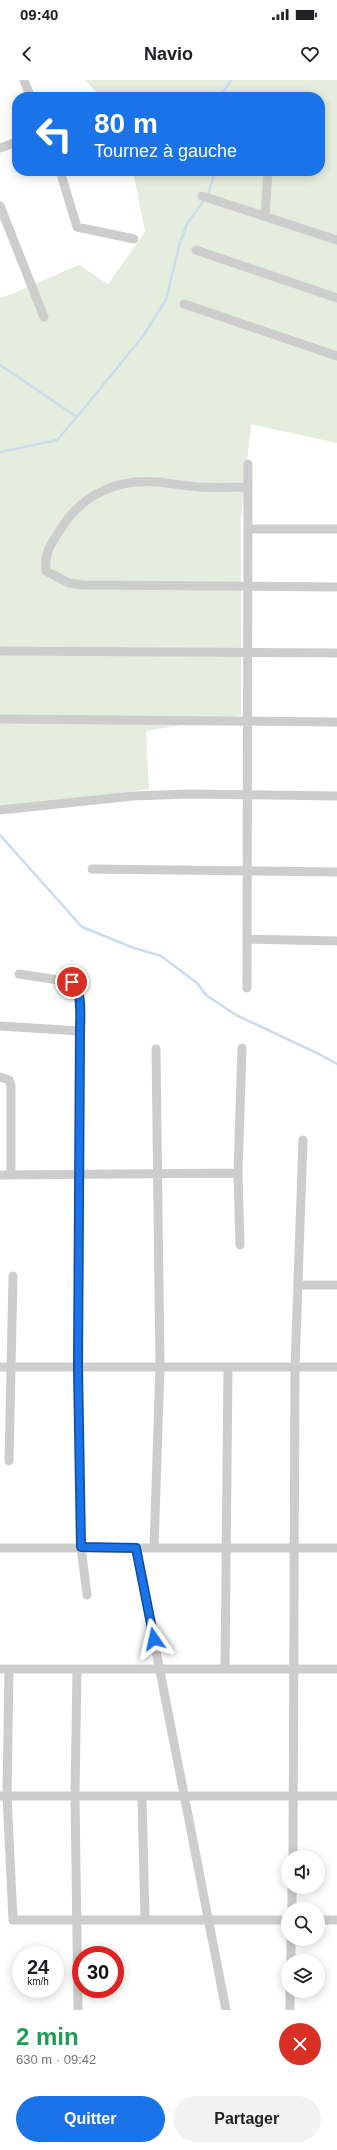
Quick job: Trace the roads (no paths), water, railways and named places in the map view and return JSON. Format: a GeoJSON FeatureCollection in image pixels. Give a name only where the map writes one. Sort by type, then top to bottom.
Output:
{"type":"FeatureCollection","features":[{"type":"Feature","properties":{"kind":"street"},"geometry":{"type":"LineString","coordinates":[[24,80],[28,92]]}},
{"type":"Feature","properties":{"kind":"street"},"geometry":{"type":"LineString","coordinates":[[0,148],[12,144]]}},
{"type":"Feature","properties":{"kind":"street"},"geometry":{"type":"LineString","coordinates":[[61,176],[76,227],[134,239]]}},
{"type":"Feature","properties":{"kind":"street"},"geometry":{"type":"LineString","coordinates":[[265,216],[268,176]]}},
{"type":"Feature","properties":{"kind":"street"},"geometry":{"type":"LineString","coordinates":[[202,196],[337,240]]}},
{"type":"Feature","properties":{"kind":"street"},"geometry":{"type":"LineString","coordinates":[[0,206],[44,317]]}},
{"type":"Feature","properties":{"kind":"street"},"geometry":{"type":"LineString","coordinates":[[196,250],[337,298]]}},
{"type":"Feature","properties":{"kind":"street"},"geometry":{"type":"LineString","coordinates":[[184,304],[337,356]]}},
{"type":"Feature","properties":{"kind":"street"},"geometry":{"type":"LineString","coordinates":[[247,988],[248,464]]}},
{"type":"Feature","properties":{"kind":"street"},"geometry":{"type":"LineString","coordinates":[[248,487],[199,487],[139,481],[107,488],[88,499],[67,519],[49,546],[45,559],[46,571],[69,583],[83,585],[337,587]]}},
{"type":"Feature","properties":{"kind":"street"},"geometry":{"type":"LineString","coordinates":[[248,529],[337,529]]}},
{"type":"Feature","properties":{"kind":"street"},"geometry":{"type":"LineString","coordinates":[[0,651],[337,653]]}},
{"type":"Feature","properties":{"kind":"street"},"geometry":{"type":"LineString","coordinates":[[0,720],[247,723],[337,722]]}},
{"type":"Feature","properties":{"kind":"street"},"geometry":{"type":"LineString","coordinates":[[0,810],[133,796],[247,794],[337,796]]}},
{"type":"Feature","properties":{"kind":"street"},"geometry":{"type":"LineString","coordinates":[[92,869],[337,872]]}},
{"type":"Feature","properties":{"kind":"street"},"geometry":{"type":"LineString","coordinates":[[247,939],[337,941]]}},
{"type":"Feature","properties":{"kind":"street"},"geometry":{"type":"LineString","coordinates":[[19,974],[72,982],[76,984],[79,993],[78,1368],[81,1547],[87,1595]]}},
{"type":"Feature","properties":{"kind":"street"},"geometry":{"type":"LineString","coordinates":[[0,1026],[80,1031]]}},
{"type":"Feature","properties":{"kind":"street"},"geometry":{"type":"LineString","coordinates":[[240,1245],[238,1173],[242,1048]]}},
{"type":"Feature","properties":{"kind":"street"},"geometry":{"type":"LineString","coordinates":[[154,1548],[160,1368],[156,1049]]}},
{"type":"Feature","properties":{"kind":"street"},"geometry":{"type":"LineString","coordinates":[[0,1077],[9,1080],[11,1086],[11,1175]]}},
{"type":"Feature","properties":{"kind":"street"},"geometry":{"type":"LineString","coordinates":[[293,1850],[295,1796],[295,1367],[303,1140]]}},
{"type":"Feature","properties":{"kind":"street"},"geometry":{"type":"LineString","coordinates":[[0,1175],[238,1173]]}},
{"type":"Feature","properties":{"kind":"street"},"geometry":{"type":"LineString","coordinates":[[9,1461],[13,1276]]}},
{"type":"Feature","properties":{"kind":"street"},"geometry":{"type":"LineString","coordinates":[[299,1285],[337,1285]]}},
{"type":"Feature","properties":{"kind":"street"},"geometry":{"type":"LineString","coordinates":[[0,1367],[337,1367]]}},
{"type":"Feature","properties":{"kind":"street"},"geometry":{"type":"LineString","coordinates":[[225,1669],[225,1548],[228,1367]]}},
{"type":"Feature","properties":{"kind":"street"},"geometry":{"type":"LineString","coordinates":[[0,1548],[337,1548]]}},
{"type":"Feature","properties":{"kind":"street"},"geometry":{"type":"LineString","coordinates":[[136,1548],[226,2010]]}},
{"type":"Feature","properties":{"kind":"street"},"geometry":{"type":"LineString","coordinates":[[281,1920],[13,1920],[4,1796],[5,1669],[337,1669]]}},
{"type":"Feature","properties":{"kind":"street"},"geometry":{"type":"LineString","coordinates":[[77,1669],[75,1796],[78,2010]]}},
{"type":"Feature","properties":{"kind":"street"},"geometry":{"type":"LineString","coordinates":[[4,1796],[337,1796]]}},
{"type":"Feature","properties":{"kind":"street"},"geometry":{"type":"LineString","coordinates":[[142,1796],[145,1920]]}},
{"type":"Feature","properties":{"kind":"street"},"geometry":{"type":"LineString","coordinates":[[325,1920],[337,1920]]}},
{"type":"Feature","properties":{"kind":"street"},"geometry":{"type":"LineString","coordinates":[[290,1998],[290,2010]]}},
{"type":"Feature","properties":{"kind":"waterway"},"geometry":{"type":"LineString","coordinates":[[223,92],[231,80]]}},
{"type":"Feature","properties":{"kind":"waterway"},"geometry":{"type":"LineString","coordinates":[[208,195],[214,176]]}},
{"type":"Feature","properties":{"kind":"waterway"},"geometry":{"type":"LineString","coordinates":[[0,452],[57,440],[143,336],[166,300],[179,246],[187,224],[205,199]]}},
{"type":"Feature","properties":{"kind":"waterway"},"geometry":{"type":"LineString","coordinates":[[0,365],[77,417]]}},
{"type":"Feature","properties":{"kind":"waterway"},"geometry":{"type":"LineString","coordinates":[[0,835],[82,927],[134,948],[161,956],[197,983],[206,995],[236,1015],[337,1064]]}}]}
